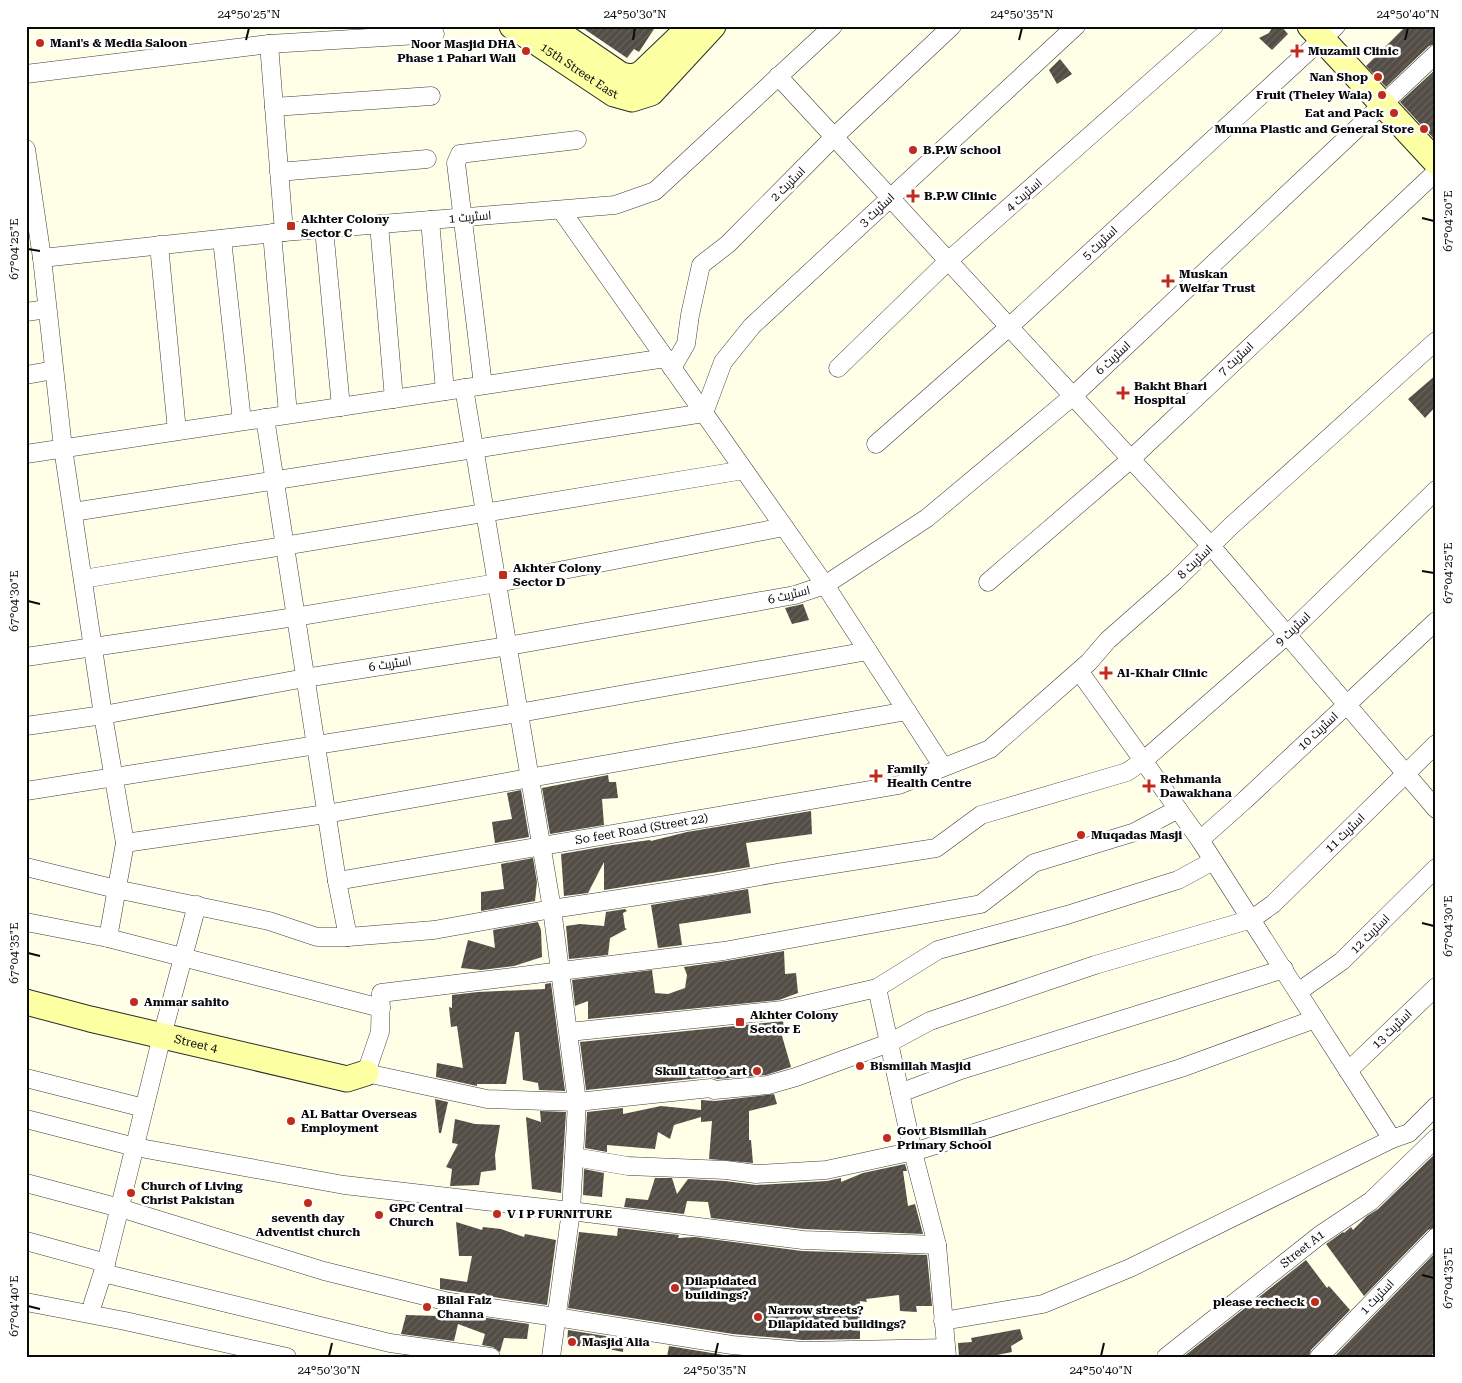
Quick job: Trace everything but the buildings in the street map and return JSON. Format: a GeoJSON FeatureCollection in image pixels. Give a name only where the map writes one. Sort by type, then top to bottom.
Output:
{"type":"FeatureCollection","features":[{"type":"Feature","properties":{"kind":"street","name":"15th Street East"},"geometry":{"type":"LineString","coordinates":[[512,26],[614,94],[632,99],[651,93],[713,26]]}},
{"type":"Feature","properties":{"kind":"street","name":"15th Street East"},"geometry":{"type":"LineString","coordinates":[[549,26],[621,75],[631,78],[643,72],[691,26]]}},
{"type":"Feature","properties":{"kind":"street","name":"اسٹریٹ 1"},"geometry":{"type":"LineString","coordinates":[[37,269],[159,245],[379,224],[615,205],[655,190],[833,26]]}},
{"type":"Feature","properties":{"kind":"street","name":"اسٹریٹ 2"},"geometry":{"type":"LineString","coordinates":[[669,363],[686,344],[701,264],[728,244],[834,137],[952,26]]}},
{"type":"Feature","properties":{"kind":"street","name":"اسٹریٹ 3"},"geometry":{"type":"LineString","coordinates":[[704,412],[723,362],[752,326],[1076,26]]}},
{"type":"Feature","properties":{"kind":"street","name":"اسٹریٹ 4"},"geometry":{"type":"LineString","coordinates":[[838,368],[948,261],[1214,26]]}},
{"type":"Feature","properties":{"kind":"street"},"geometry":{"type":"LineString","coordinates":[[1322,31],[1383,105],[1436,162]]}},
{"type":"Feature","properties":{"kind":"street","name":"اسٹریٹ 5"},"geometry":{"type":"LineString","coordinates":[[876,444],[1009,327],[1322,31]]}},
{"type":"Feature","properties":{"kind":"street"},"geometry":{"type":"LineString","coordinates":[[26,74],[268,44],[435,34]]}},
{"type":"Feature","properties":{"kind":"street"},"geometry":{"type":"LineString","coordinates":[[268,44],[279,172],[278,233],[288,414]]}},
{"type":"Feature","properties":{"kind":"street","name":"اسٹریٹ 6"},"geometry":{"type":"LineString","coordinates":[[26,726],[103,715],[305,678],[508,646],[795,595],[825,585],[927,518],[1073,396],[1436,54]]}},
{"type":"Feature","properties":{"kind":"street"},"geometry":{"type":"LineString","coordinates":[[778,76],[1211,546],[1436,809]]}},
{"type":"Feature","properties":{"kind":"street"},"geometry":{"type":"LineString","coordinates":[[274,107],[431,96]]}},
{"type":"Feature","properties":{"kind":"street"},"geometry":{"type":"LineString","coordinates":[[483,385],[456,163],[460,154],[577,140]]}},
{"type":"Feature","properties":{"kind":"street"},"geometry":{"type":"LineString","coordinates":[[26,149],[37,269],[47,309],[63,448],[92,646],[125,843],[108,938]]}},
{"type":"Feature","properties":{"kind":"street"},"geometry":{"type":"LineString","coordinates":[[279,172],[427,159]]}},
{"type":"Feature","properties":{"kind":"street","name":"اسٹریٹ 7"},"geometry":{"type":"LineString","coordinates":[[988,582],[1131,459],[1436,172]]}},
{"type":"Feature","properties":{"kind":"street"},"geometry":{"type":"LineString","coordinates":[[561,210],[825,585],[943,767]]}},
{"type":"Feature","properties":{"kind":"street"},"geometry":{"type":"LineString","coordinates":[[430,220],[444,391]]}},
{"type":"Feature","properties":{"kind":"street"},"geometry":{"type":"LineString","coordinates":[[379,224],[394,399]]}},
{"type":"Feature","properties":{"kind":"street"},"geometry":{"type":"LineString","coordinates":[[324,229],[341,407]]}},
{"type":"Feature","properties":{"kind":"street"},"geometry":{"type":"LineString","coordinates":[[222,239],[242,421]]}},
{"type":"Feature","properties":{"kind":"street"},"geometry":{"type":"LineString","coordinates":[[159,245],[177,431]]}},
{"type":"Feature","properties":{"kind":"street"},"geometry":{"type":"LineString","coordinates":[[26,312],[47,309]]}},
{"type":"Feature","properties":{"kind":"street","name":"اسٹریٹ 8"},"geometry":{"type":"LineString","coordinates":[[943,767],[990,749],[1090,662],[1108,640],[1175,581],[1436,341]]}},
{"type":"Feature","properties":{"kind":"street"},"geometry":{"type":"LineString","coordinates":[[26,454],[483,385],[669,363]]}},
{"type":"Feature","properties":{"kind":"street"},"geometry":{"type":"LineString","coordinates":[[26,375],[54,370]]}},
{"type":"Feature","properties":{"kind":"street"},"geometry":{"type":"LineString","coordinates":[[464,388],[552,909],[577,1102],[572,1211],[551,1357]]}},
{"type":"Feature","properties":{"kind":"street"},"geometry":{"type":"LineString","coordinates":[[73,512],[704,412]]}},
{"type":"Feature","properties":{"kind":"street"},"geometry":{"type":"LineString","coordinates":[[265,418],[326,814],[348,937]]}},
{"type":"Feature","properties":{"kind":"street"},"geometry":{"type":"LineString","coordinates":[[83,579],[744,470]]}},
{"type":"Feature","properties":{"kind":"street","name":"اسٹریٹ 9"},"geometry":{"type":"LineString","coordinates":[[26,867],[116,890],[268,921],[317,937],[348,937],[434,930],[552,909],[936,848],[981,815],[1126,772],[1143,761],[1287,635],[1436,490]]}},
{"type":"Feature","properties":{"kind":"street"},"geometry":{"type":"LineString","coordinates":[[26,657],[295,617],[497,583],[784,526]]}},
{"type":"Feature","properties":{"kind":"street","name":"اسٹریٹ 10"},"geometry":{"type":"LineString","coordinates":[[1200,840],[1436,621]]}},
{"type":"Feature","properties":{"kind":"street"},"geometry":{"type":"LineString","coordinates":[[26,645],[48,653]]}},
{"type":"Feature","properties":{"kind":"street"},"geometry":{"type":"LineString","coordinates":[[26,792],[519,713],[868,651]]}},
{"type":"Feature","properties":{"kind":"street"},"geometry":{"type":"LineString","coordinates":[[1079,671],[1200,840],[1392,1139]]}},
{"type":"Feature","properties":{"kind":"street"},"geometry":{"type":"LineString","coordinates":[[125,843],[326,814],[907,711]]}},
{"type":"Feature","properties":{"kind":"street","name":"اسٹریٹ 11"},"geometry":{"type":"LineString","coordinates":[[366,1073],[486,1099],[577,1102],[711,1088],[714,1090],[768,1085],[889,1043],[930,1021],[1095,965],[1252,919],[1274,904],[1436,744]]}},
{"type":"Feature","properties":{"kind":"street","name":"So feet Road (Street 22)"},"geometry":{"type":"LineString","coordinates":[[337,881],[899,785],[943,767]]}},
{"type":"Feature","properties":{"kind":"street"},"geometry":{"type":"LineString","coordinates":[[366,1073],[380,1032],[381,994],[724,951],[981,904],[1034,864],[1135,832],[1178,809]]}},
{"type":"Feature","properties":{"kind":"street"},"geometry":{"type":"LineString","coordinates":[[569,1032],[782,1010],[877,988],[938,950],[1066,915],[1178,880],[1213,860]]}},
{"type":"Feature","properties":{"kind":"street","name":"اسٹریٹ 12"},"geometry":{"type":"LineString","coordinates":[[1298,992],[1342,961],[1436,868]]}},
{"type":"Feature","properties":{"kind":"street"},"geometry":{"type":"LineString","coordinates":[[93,1303],[105,1268],[162,1036],[197,905]]}},
{"type":"Feature","properties":{"kind":"street"},"geometry":{"type":"LineString","coordinates":[[26,922],[108,938],[381,1008]]}},
{"type":"Feature","properties":{"kind":"street"},"geometry":{"type":"LineString","coordinates":[[900,1093],[958,1071],[1284,969]]}},
{"type":"Feature","properties":{"kind":"street","name":"اسٹریٹ 13"},"geometry":{"type":"LineString","coordinates":[[1348,1072],[1436,987]]}},
{"type":"Feature","properties":{"kind":"street"},"geometry":{"type":"LineString","coordinates":[[26,1183],[120,1208],[324,1271],[449,1302],[732,1345],[803,1351],[947,1352],[937,1245],[913,1152],[877,988]]}},
{"type":"Feature","properties":{"kind":"street","name":"Street 4"},"geometry":{"type":"LineString","coordinates":[[26,1002],[90,1019],[347,1079],[366,1073]]}},
{"type":"Feature","properties":{"kind":"street"},"geometry":{"type":"LineString","coordinates":[[574,1157],[628,1166],[726,1170],[756,1174],[826,1170],[913,1152],[1181,1068],[1315,1019]]}},
{"type":"Feature","properties":{"kind":"street"},"geometry":{"type":"LineString","coordinates":[[26,1078],[144,1108]]}},
{"type":"Feature","properties":{"kind":"street"},"geometry":{"type":"LineString","coordinates":[[943,1321],[1043,1304],[1130,1268],[1392,1139],[1409,1133],[1436,1106]]}},
{"type":"Feature","properties":{"kind":"street"},"geometry":{"type":"LineString","coordinates":[[26,1119],[135,1147],[344,1185],[803,1240],[937,1245]]}},
{"type":"Feature","properties":{"kind":"street","name":"Street A1"},"geometry":{"type":"LineString","coordinates":[[1166,1357],[1320,1235],[1372,1201],[1436,1138]]}},
{"type":"Feature","properties":{"kind":"street","name":"اسٹریٹ 1"},"geometry":{"type":"LineString","coordinates":[[1319,1357],[1436,1238]]}},
{"type":"Feature","properties":{"kind":"street"},"geometry":{"type":"LineString","coordinates":[[26,1241],[105,1268],[390,1343],[490,1357]]}},
{"type":"Feature","properties":{"kind":"street"},"geometry":{"type":"LineString","coordinates":[[26,1302],[125,1321],[287,1357]]}},
{"type":"Feature","properties":{"kind":"place","name":"Mani's & Media Saloon"},"geometry":{"type":"Point","coordinates":[40,43]}},
{"type":"Feature","properties":{"kind":"place","name":"Noor Masjid DHA Phase 1 Pahari Wali"},"geometry":{"type":"Point","coordinates":[526,51]}},
{"type":"Feature","properties":{"kind":"place","name":"Muzamil Clinic"},"geometry":{"type":"Point","coordinates":[1297,51]}},
{"type":"Feature","properties":{"kind":"place","name":"Nan Shop"},"geometry":{"type":"Point","coordinates":[1378,77]}},
{"type":"Feature","properties":{"kind":"place","name":"Fruit (Theley Wala)"},"geometry":{"type":"Point","coordinates":[1382,95]}},
{"type":"Feature","properties":{"kind":"place","name":"Eat and Pack"},"geometry":{"type":"Point","coordinates":[1394,113]}},
{"type":"Feature","properties":{"kind":"place","name":"Munna Plastic and General Store"},"geometry":{"type":"Point","coordinates":[1424,129]}},
{"type":"Feature","properties":{"kind":"place","name":"B.P.W school"},"geometry":{"type":"Point","coordinates":[913,150]}},
{"type":"Feature","properties":{"kind":"place","name":"B.P.W Clinic"},"geometry":{"type":"Point","coordinates":[913,196]}},
{"type":"Feature","properties":{"kind":"place","name":"Akhter Colony Sector C"},"geometry":{"type":"Point","coordinates":[291,226]}},
{"type":"Feature","properties":{"kind":"place","name":"Muskan Welfar Trust"},"geometry":{"type":"Point","coordinates":[1168,281]}},
{"type":"Feature","properties":{"kind":"place","name":"Bakht Bhari Hospital"},"geometry":{"type":"Point","coordinates":[1123,393]}},
{"type":"Feature","properties":{"kind":"place","name":"Akhter Colony Sector D"},"geometry":{"type":"Point","coordinates":[503,575]}},
{"type":"Feature","properties":{"kind":"place","name":"Al-Khair Clinic"},"geometry":{"type":"Point","coordinates":[1106,673]}},
{"type":"Feature","properties":{"kind":"place","name":"Family Health Centre"},"geometry":{"type":"Point","coordinates":[876,776]}},
{"type":"Feature","properties":{"kind":"place","name":"Rehmania Dawakhana"},"geometry":{"type":"Point","coordinates":[1149,786]}},
{"type":"Feature","properties":{"kind":"place","name":"Muqadas Masji"},"geometry":{"type":"Point","coordinates":[1081,835]}},
{"type":"Feature","properties":{"kind":"place","name":"Ammar sahito"},"geometry":{"type":"Point","coordinates":[134,1002]}},
{"type":"Feature","properties":{"kind":"place","name":"Akhter Colony Sector E"},"geometry":{"type":"Point","coordinates":[740,1022]}},
{"type":"Feature","properties":{"kind":"place","name":"Bismillah Masjid"},"geometry":{"type":"Point","coordinates":[860,1066]}},
{"type":"Feature","properties":{"kind":"place","name":"Skull tattoo art"},"geometry":{"type":"Point","coordinates":[757,1071]}},
{"type":"Feature","properties":{"kind":"place","name":"AL Battar Overseas Employment"},"geometry":{"type":"Point","coordinates":[291,1121]}},
{"type":"Feature","properties":{"kind":"place","name":"Govt Bismillah Primary School"},"geometry":{"type":"Point","coordinates":[887,1138]}},
{"type":"Feature","properties":{"kind":"place","name":"Church of Living Christ Pakistan"},"geometry":{"type":"Point","coordinates":[131,1193]}},
{"type":"Feature","properties":{"kind":"place","name":"seventh day Adventist church"},"geometry":{"type":"Point","coordinates":[308,1203]}},
{"type":"Feature","properties":{"kind":"place","name":"V I P FURNITURE"},"geometry":{"type":"Point","coordinates":[497,1214]}},
{"type":"Feature","properties":{"kind":"place","name":"GPC Central Church"},"geometry":{"type":"Point","coordinates":[379,1215]}},
{"type":"Feature","properties":{"kind":"place","name":"Dilapidated buildings?"},"geometry":{"type":"Point","coordinates":[675,1288]}},
{"type":"Feature","properties":{"kind":"place","name":"please recheck"},"geometry":{"type":"Point","coordinates":[1315,1302]}},
{"type":"Feature","properties":{"kind":"place","name":"Bilal Faiz Channa"},"geometry":{"type":"Point","coordinates":[427,1307]}},
{"type":"Feature","properties":{"kind":"place","name":"Narrow streets? Dilapidated buildings?"},"geometry":{"type":"Point","coordinates":[758,1317]}},
{"type":"Feature","properties":{"kind":"place","name":"Masjid Alia"},"geometry":{"type":"Point","coordinates":[572,1342]}}]}
